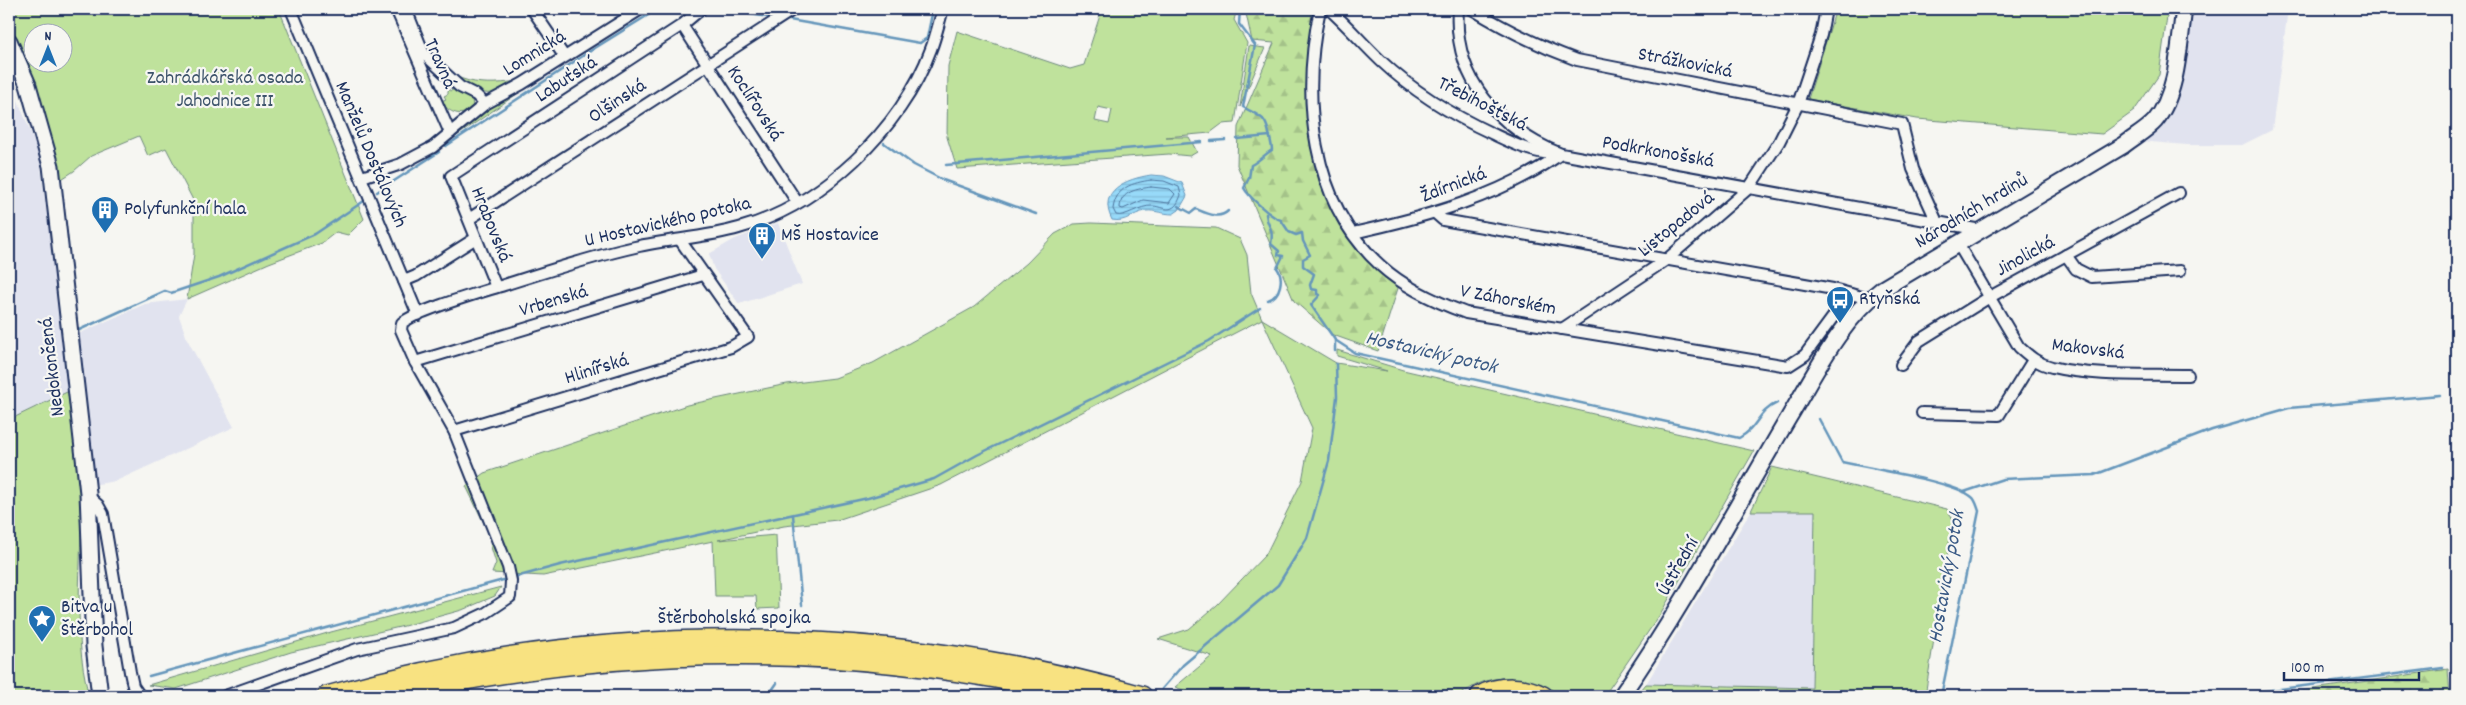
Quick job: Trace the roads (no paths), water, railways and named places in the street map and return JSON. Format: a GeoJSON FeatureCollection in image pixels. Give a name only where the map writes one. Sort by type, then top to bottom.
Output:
{"type":"FeatureCollection","features":[{"type":"Feature","properties":{"kind":"highway","name":"Štěrboholská spojka"},"geometry":{"type":"LineString","coordinates":[[327,696],[430,671],[536,652],[632,643],[725,640],[837,643],[931,652],[1029,669],[1142,696]]}},
{"type":"Feature","properties":{"kind":"highway","name":"Štěrboholská spojka"},"geometry":{"type":"LineString","coordinates":[[388,696],[466,680],[560,665],[652,657],[736,655],[793,656],[886,663],[984,676],[1081,696]]}},
{"type":"Feature","properties":{"kind":"highway"},"geometry":{"type":"LineString","coordinates":[[1480,696],[1498,690],[1514,688],[1528,690],[1543,696]]}},
{"type":"Feature","properties":{"kind":"highway"},"geometry":{"type":"LineString","coordinates":[[1497,696],[1526,696]]}},
{"type":"Feature","properties":{"kind":"street","name":"Manželů Dostálových"},"geometry":{"type":"LineString","coordinates":[[291,9],[418,315]]}},
{"type":"Feature","properties":{"kind":"street","name":"Travná"},"geometry":{"type":"LineString","coordinates":[[396,9],[450,133]]}},
{"type":"Feature","properties":{"kind":"street"},"geometry":{"type":"LineString","coordinates":[[406,9],[424,54],[460,87],[476,95],[485,104]]}},
{"type":"Feature","properties":{"kind":"street"},"geometry":{"type":"LineString","coordinates":[[532,9],[564,56]]}},
{"type":"Feature","properties":{"kind":"street","name":"Lomnická"},"geometry":{"type":"LineString","coordinates":[[362,177],[402,164],[433,147],[485,104],[522,84],[641,9]]}},
{"type":"Feature","properties":{"kind":"street","name":"U Hostavického potoka"},"geometry":{"type":"LineString","coordinates":[[415,362],[401,330],[402,323],[418,315],[496,287],[590,258],[637,246],[740,228],[772,216],[829,182],[856,160],[895,114],[911,89],[931,49],[943,9]]}},
{"type":"Feature","properties":{"kind":"street","name":"V Záhorském"},"geometry":{"type":"LineString","coordinates":[[1320,9],[1312,51],[1313,123],[1327,189],[1353,233],[1381,267],[1424,296],[1466,313],[1788,366],[1805,355],[1850,294]]}},
{"type":"Feature","properties":{"kind":"street","name":"Třebihošťská"},"geometry":{"type":"LineString","coordinates":[[1329,9],[1381,61],[1418,92],[1455,116],[1542,154],[1561,154]]}},
{"type":"Feature","properties":{"kind":"street","name":"Podkrkonošská"},"geometry":{"type":"LineString","coordinates":[[1458,9],[1457,23],[1460,53],[1473,81],[1481,93],[1513,128],[1538,145],[1561,154],[1981,230]]}},
{"type":"Feature","properties":{"kind":"street","name":"Strážkovická"},"geometry":{"type":"LineString","coordinates":[[1472,9],[1504,29],[1577,60],[1902,124],[1913,169],[1937,222]]}},
{"type":"Feature","properties":{"kind":"street","name":"Listopadová"},"geometry":{"type":"LineString","coordinates":[[1562,329],[1666,260],[1749,188],[1780,142],[1798,104],[1821,35],[1823,9]]}},
{"type":"Feature","properties":{"kind":"street","name":"Národních hrdinů"},"geometry":{"type":"LineString","coordinates":[[1766,456],[1836,339],[1855,313],[1869,298],[2124,145],[2154,122],[2164,108],[2172,87],[2184,9]]}},
{"type":"Feature","properties":{"kind":"street","name":"Labuťská"},"geometry":{"type":"LineString","coordinates":[[451,176],[682,26],[700,10]]}},
{"type":"Feature","properties":{"kind":"street","name":"Olšinská"},"geometry":{"type":"LineString","coordinates":[[469,219],[790,11]]}},
{"type":"Feature","properties":{"kind":"street","name":"Koclířovská"},"geometry":{"type":"LineString","coordinates":[[682,26],[797,202]]}},
{"type":"Feature","properties":{"kind":"street","name":"Nedokončená"},"geometry":{"type":"LineString","coordinates":[[9,41],[28,85],[51,166],[88,496],[94,646],[100,696]]}},
{"type":"Feature","properties":{"kind":"street","name":"Ždírnická"},"geometry":{"type":"LineString","coordinates":[[1353,233],[1435,213],[1497,189],[1541,167],[1561,154]]}},
{"type":"Feature","properties":{"kind":"street","name":"Hrabovská"},"geometry":{"type":"LineString","coordinates":[[451,176],[496,287]]}},
{"type":"Feature","properties":{"kind":"street","name":"Jinolická"},"geometry":{"type":"LineString","coordinates":[[1900,365],[1919,341],[1988,298],[2179,193]]}},
{"type":"Feature","properties":{"kind":"street"},"geometry":{"type":"LineString","coordinates":[[1435,213],[1443,220],[1869,298]]}},
{"type":"Feature","properties":{"kind":"street"},"geometry":{"type":"LineString","coordinates":[[404,280],[416,276],[476,238]]}},
{"type":"Feature","properties":{"kind":"street"},"geometry":{"type":"LineString","coordinates":[[680,240],[703,275]]}},
{"type":"Feature","properties":{"kind":"street","name":"Makovská"},"geometry":{"type":"LineString","coordinates":[[1958,244],[1988,298],[2019,347],[2033,360],[2050,367],[2078,371],[2188,375]]}},
{"type":"Feature","properties":{"kind":"street"},"geometry":{"type":"LineString","coordinates":[[2066,255],[2076,268],[2092,277],[2180,271]]}},
{"type":"Feature","properties":{"kind":"street","name":"Hlinířská"},"geometry":{"type":"LineString","coordinates":[[454,431],[732,347],[748,338],[703,275]]}},
{"type":"Feature","properties":{"kind":"street","name":"Vrbenská"},"geometry":{"type":"LineString","coordinates":[[415,362],[703,275]]}},
{"type":"Feature","properties":{"kind":"street"},"geometry":{"type":"LineString","coordinates":[[1922,413],[1999,415],[2033,360]]}},
{"type":"Feature","properties":{"kind":"street"},"geometry":{"type":"LineString","coordinates":[[225,696],[357,649],[454,628],[507,600],[512,591],[511,579],[454,431],[415,362]]}},
{"type":"Feature","properties":{"kind":"street","name":"Ústřední"},"geometry":{"type":"LineString","coordinates":[[1622,696],[1679,608],[1766,456]]}},
{"type":"Feature","properties":{"kind":"street"},"geometry":{"type":"LineString","coordinates":[[88,496],[98,505],[103,514],[130,672],[133,686],[140,696]]}},
{"type":"Feature","properties":{"kind":"water"},"geometry":{"type":"Polygon","coordinates":[[[1151,175],[1164,176],[1182,183],[1187,196],[1179,210],[1173,214],[1146,211],[1125,219],[1112,220],[1108,210],[1108,201],[1116,188],[1132,180],[1151,175]]]}},
{"type":"Feature","properties":{"kind":"waterway"},"geometry":{"type":"LineString","coordinates":[[446,146],[658,9]]}},
{"type":"Feature","properties":{"kind":"waterway"},"geometry":{"type":"LineString","coordinates":[[718,9],[774,18]]}},
{"type":"Feature","properties":{"kind":"waterway"},"geometry":{"type":"LineString","coordinates":[[784,19],[920,43],[927,38],[933,9]]}},
{"type":"Feature","properties":{"kind":"waterway","name":"Hostavický potok"},"geometry":{"type":"LineString","coordinates":[[1240,9],[1239,24],[1255,45],[1243,107],[1265,121],[1272,146],[1272,150],[1251,165],[1249,178],[1244,188],[1261,207],[1272,216],[1281,220],[1289,232],[1296,235],[1302,233],[1303,241],[1310,255],[1303,259],[1303,266],[1314,274],[1310,285],[1311,289],[1317,290],[1317,294],[1320,295],[1311,305],[1335,340],[1355,353],[1739,438],[1750,430],[1765,411],[1777,403]]}},
{"type":"Feature","properties":{"kind":"waterway"},"geometry":{"type":"LineString","coordinates":[[1237,139],[1270,136]]}},
{"type":"Feature","properties":{"kind":"waterway"},"geometry":{"type":"LineString","coordinates":[[1211,141],[1225,140]]}},
{"type":"Feature","properties":{"kind":"waterway"},"geometry":{"type":"LineString","coordinates":[[946,165],[1202,142]]}},
{"type":"Feature","properties":{"kind":"waterway"},"geometry":{"type":"LineString","coordinates":[[884,143],[914,165],[943,180],[1036,214]]}},
{"type":"Feature","properties":{"kind":"waterway"},"geometry":{"type":"LineString","coordinates":[[377,192],[439,152]]}},
{"type":"Feature","properties":{"kind":"waterway"},"geometry":{"type":"LineString","coordinates":[[79,330],[165,291],[171,293],[219,277],[315,234],[364,201]]}},
{"type":"Feature","properties":{"kind":"waterway"},"geometry":{"type":"LineString","coordinates":[[1178,206],[1191,213],[1196,209],[1208,214],[1217,215],[1228,211]]}},
{"type":"Feature","properties":{"kind":"waterway"},"geometry":{"type":"LineString","coordinates":[[1266,214],[1272,234],[1271,244],[1279,251],[1278,255],[1283,256],[1277,268],[1281,281],[1280,286],[1276,295],[1268,300]]}},
{"type":"Feature","properties":{"kind":"waterway"},"geometry":{"type":"LineString","coordinates":[[512,578],[560,565],[868,498],[934,479],[977,455],[1209,341],[1260,308]]}},
{"type":"Feature","properties":{"kind":"waterway"},"geometry":{"type":"LineString","coordinates":[[1335,340],[1335,351]]}},
{"type":"Feature","properties":{"kind":"waterway"},"geometry":{"type":"LineString","coordinates":[[1162,689],[1183,665],[1278,585],[1307,538],[1329,461],[1337,397],[1336,364]]}},
{"type":"Feature","properties":{"kind":"waterway"},"geometry":{"type":"LineString","coordinates":[[1964,492],[2003,479],[2094,475],[2212,430],[2289,408],[2440,395]]}},
{"type":"Feature","properties":{"kind":"waterway","name":"Hostavický potok"},"geometry":{"type":"LineString","coordinates":[[1819,419],[1842,462],[1911,476],[1948,486],[1963,491],[1972,497],[1976,503],[1979,511],[1941,696]]}},
{"type":"Feature","properties":{"kind":"waterway"},"geometry":{"type":"LineString","coordinates":[[793,515],[802,605]]}},
{"type":"Feature","properties":{"kind":"waterway"},"geometry":{"type":"LineString","coordinates":[[149,676],[507,579]]}},
{"type":"Feature","properties":{"kind":"waterway"},"geometry":{"type":"LineString","coordinates":[[2225,696],[2443,668]]}},
{"type":"Feature","properties":{"kind":"waterway"},"geometry":{"type":"LineString","coordinates":[[768,696],[777,683]]}},
{"type":"Feature","properties":{"kind":"place","name":"Polyfunkční hala"},"geometry":{"type":"Point","coordinates":[105,234]}},
{"type":"Feature","properties":{"kind":"place","name":"MŠ Hostavice"},"geometry":{"type":"Point","coordinates":[762,260]}},
{"type":"Feature","properties":{"kind":"place","name":"Rtyňská"},"geometry":{"type":"Point","coordinates":[1840,324]}},
{"type":"Feature","properties":{"kind":"place","name":"Bitva u Štěrbohol"},"geometry":{"type":"Point","coordinates":[42,643]}},
{"type":"Feature","properties":{"kind":"park label","name":"Zahrádkářská osada Jahodnice III"},"geometry":{"type":"Point","coordinates":[225,90]}}]}
